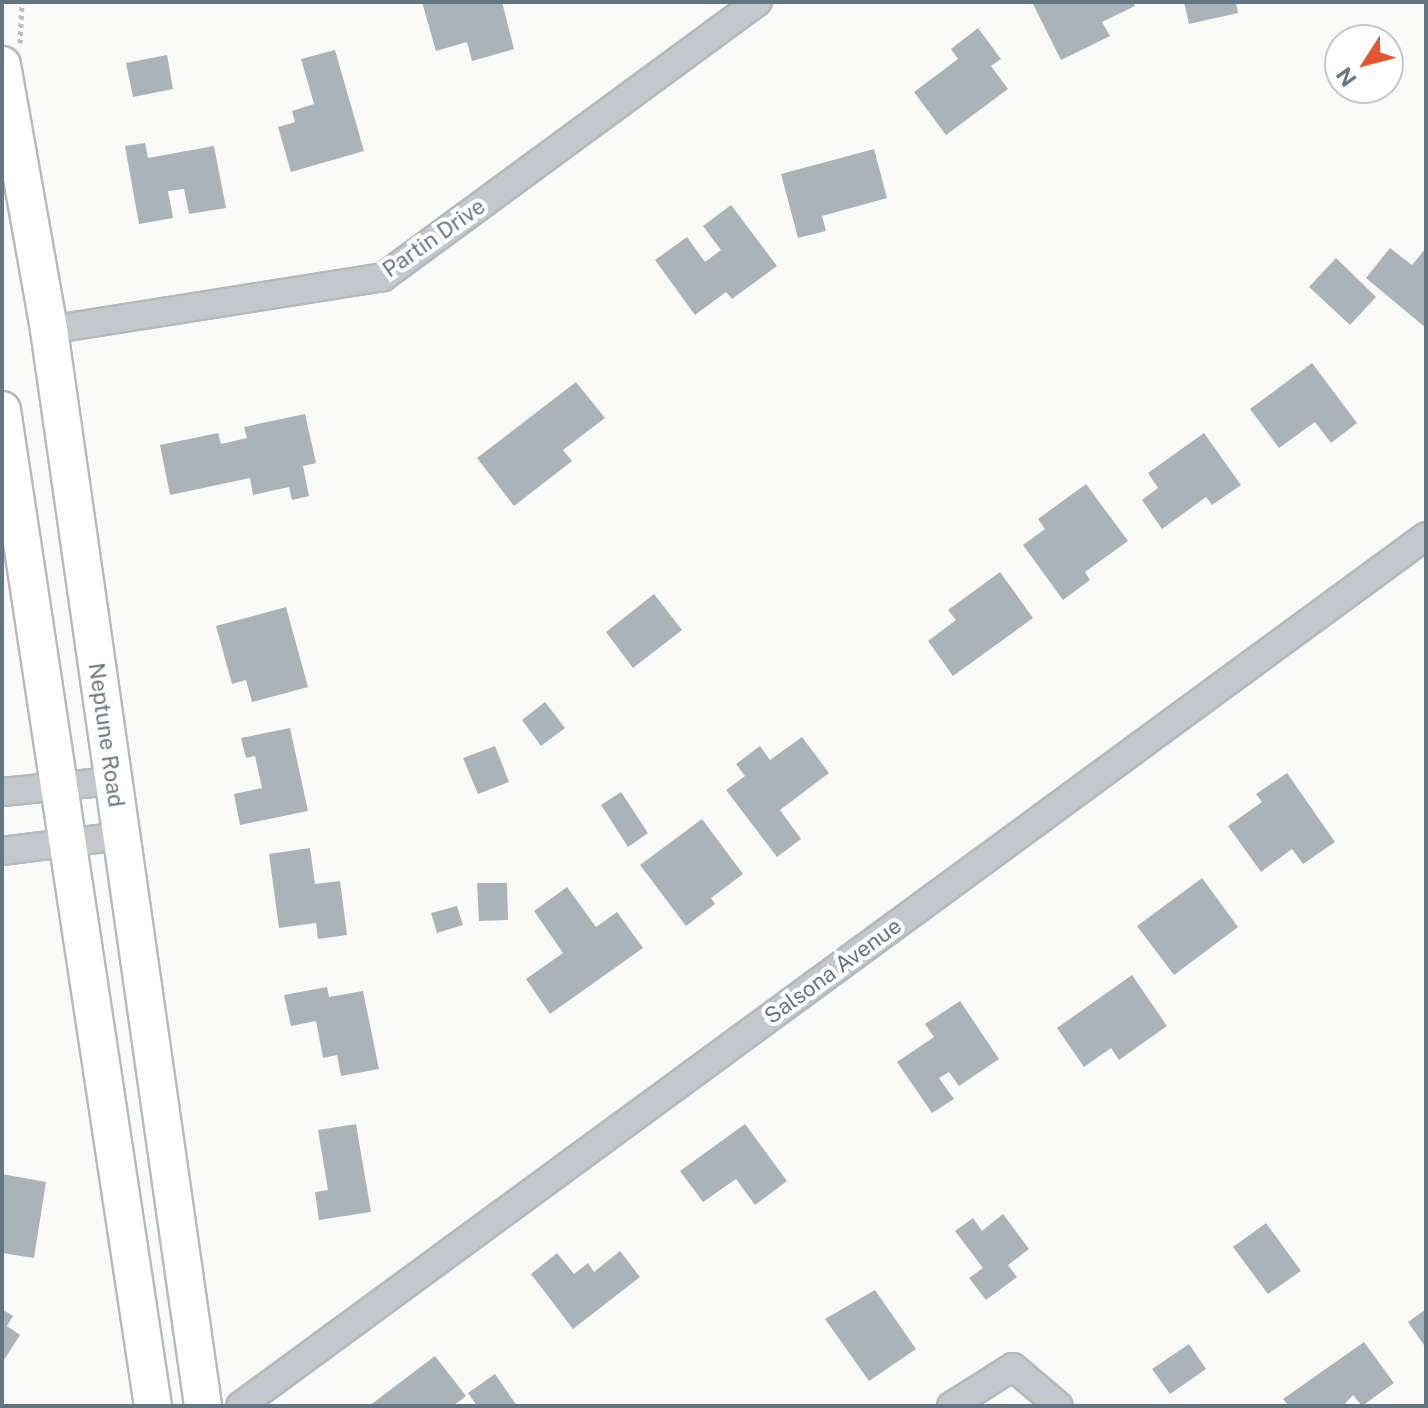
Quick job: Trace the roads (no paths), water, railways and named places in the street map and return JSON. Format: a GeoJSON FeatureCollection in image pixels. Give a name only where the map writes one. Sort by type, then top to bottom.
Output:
{"type":"FeatureCollection","features":[{"type":"Feature","properties":{"kind":"main road","name":"Neptune Road"},"geometry":{"type":"LineString","coordinates":[[2,65],[49,330],[203,1406]]}},
{"type":"Feature","properties":{"kind":"main road"},"geometry":{"type":"LineString","coordinates":[[2,410],[153,1406]]}},
{"type":"Feature","properties":{"kind":"street","name":"Partin Drive"},"geometry":{"type":"LineString","coordinates":[[49,330],[383,277],[758,2]]}},
{"type":"Feature","properties":{"kind":"street","name":"Salsona Avenue"},"geometry":{"type":"LineString","coordinates":[[240,1406],[1426,536]]}},
{"type":"Feature","properties":{"kind":"street"},"geometry":{"type":"LineString","coordinates":[[2,792],[112,781]]}},
{"type":"Feature","properties":{"kind":"street"},"geometry":{"type":"LineString","coordinates":[[2,851],[68,840],[120,836]]}},
{"type":"Feature","properties":{"kind":"street"},"geometry":{"type":"LineString","coordinates":[[951,1406],[1013,1367],[1059,1406]]}}]}
